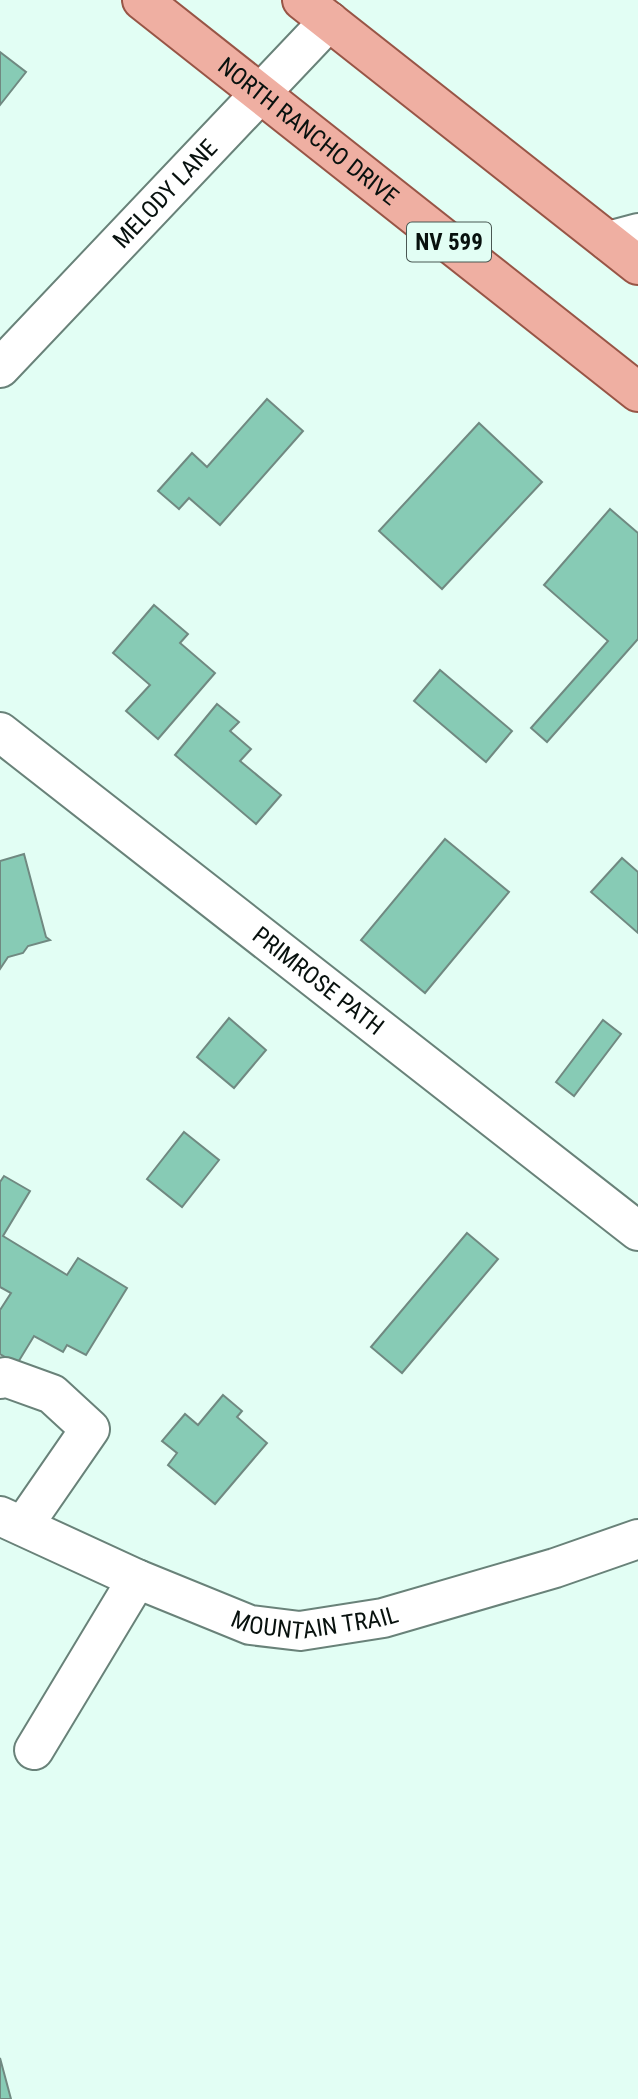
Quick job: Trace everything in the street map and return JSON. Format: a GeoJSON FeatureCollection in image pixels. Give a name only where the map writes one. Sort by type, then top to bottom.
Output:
{"type":"FeatureCollection","features":[{"type":"Feature","properties":{"kind":"main road","name":"NORTH RANCHO DRIVE"},"geometry":{"type":"LineString","coordinates":[[142,0],[638,391]]}},
{"type":"Feature","properties":{"kind":"main road"},"geometry":{"type":"LineString","coordinates":[[315,10],[623,237],[638,265]]}},
{"type":"Feature","properties":{"kind":"street","name":"MELODY LANE"},"geometry":{"type":"LineString","coordinates":[[1,366],[260,93],[315,10]]}},
{"type":"Feature","properties":{"kind":"street","name":"PRIMROSE PATH"},"geometry":{"type":"LineString","coordinates":[[0,732],[638,1231]]}},
{"type":"Feature","properties":{"kind":"street"},"geometry":{"type":"LineString","coordinates":[[0,1379],[5,1377],[52,1394],[90,1429],[12,1521]]}},
{"type":"Feature","properties":{"kind":"street","name":"MOUNTAIN TRAIL"},"geometry":{"type":"LineString","coordinates":[[12,1521],[137,1579],[250,1625],[300,1631],[383,1618],[555,1568],[638,1539]]}},
{"type":"Feature","properties":{"kind":"street"},"geometry":{"type":"LineString","coordinates":[[34,1750],[137,1579]]}},
{"type":"Feature","properties":{"kind":"building"},"geometry":{"type":"Polygon","coordinates":[[[0,52],[26,72],[0,105],[0,52]]]}},
{"type":"Feature","properties":{"kind":"building"},"geometry":{"type":"Polygon","coordinates":[[[267,399],[303,431],[220,525],[189,498],[179,509],[158,491],[192,453],[207,467],[267,399]]]}},
{"type":"Feature","properties":{"kind":"building"},"geometry":{"type":"Polygon","coordinates":[[[479,423],[542,482],[442,589],[379,531],[479,423]]]}},
{"type":"Feature","properties":{"kind":"building"},"geometry":{"type":"Polygon","coordinates":[[[610,509],[638,533],[638,639],[547,742],[531,728],[608,641],[544,585],[610,509]]]}},
{"type":"Feature","properties":{"kind":"building"},"geometry":{"type":"Polygon","coordinates":[[[154,605],[188,634],[180,643],[215,673],[158,739],[126,711],[150,685],[113,653],[154,605]]]}},
{"type":"Feature","properties":{"kind":"building"},"geometry":{"type":"Polygon","coordinates":[[[440,670],[512,731],[486,762],[414,701],[440,670]]]}},
{"type":"Feature","properties":{"kind":"building"},"geometry":{"type":"Polygon","coordinates":[[[217,704],[239,722],[230,731],[251,749],[240,761],[281,795],[256,824],[175,755],[217,704]]]}},
{"type":"Feature","properties":{"kind":"building"},"geometry":{"type":"Polygon","coordinates":[[[445,839],[509,892],[425,993],[361,940],[445,839]]]}},
{"type":"Feature","properties":{"kind":"building"},"geometry":{"type":"Polygon","coordinates":[[[24,854],[46,937],[50,940],[28,946],[23,953],[8,957],[0,969],[0,861],[24,854]]]}},
{"type":"Feature","properties":{"kind":"building"},"geometry":{"type":"Polygon","coordinates":[[[622,858],[638,872],[638,933],[591,892],[622,858]]]}},
{"type":"Feature","properties":{"kind":"building"},"geometry":{"type":"Polygon","coordinates":[[[229,1018],[266,1050],[234,1088],[197,1057],[229,1018]]]}},
{"type":"Feature","properties":{"kind":"building"},"geometry":{"type":"Polygon","coordinates":[[[603,1020],[621,1034],[574,1096],[556,1082],[603,1020]]]}},
{"type":"Feature","properties":{"kind":"building"},"geometry":{"type":"Polygon","coordinates":[[[184,1132],[219,1160],[182,1207],[147,1179],[184,1132]]]}},
{"type":"Feature","properties":{"kind":"building"},"geometry":{"type":"Polygon","coordinates":[[[4,1176],[30,1191],[3,1236],[67,1275],[78,1258],[127,1288],[86,1355],[67,1345],[63,1352],[34,1336],[17,1364],[0,1354],[0,1310],[11,1293],[0,1287],[0,1182],[4,1176]]]}},
{"type":"Feature","properties":{"kind":"building"},"geometry":{"type":"Polygon","coordinates":[[[467,1233],[498,1259],[402,1373],[371,1347],[467,1233]]]}},
{"type":"Feature","properties":{"kind":"building"},"geometry":{"type":"Polygon","coordinates":[[[223,1395],[242,1411],[237,1417],[267,1443],[215,1504],[168,1465],[177,1453],[162,1441],[185,1414],[198,1425],[223,1395]]]}},
{"type":"Feature","properties":{"kind":"building"},"geometry":{"type":"Polygon","coordinates":[[[0,2058],[11,2099],[0,2099],[0,2058]]]}}]}
